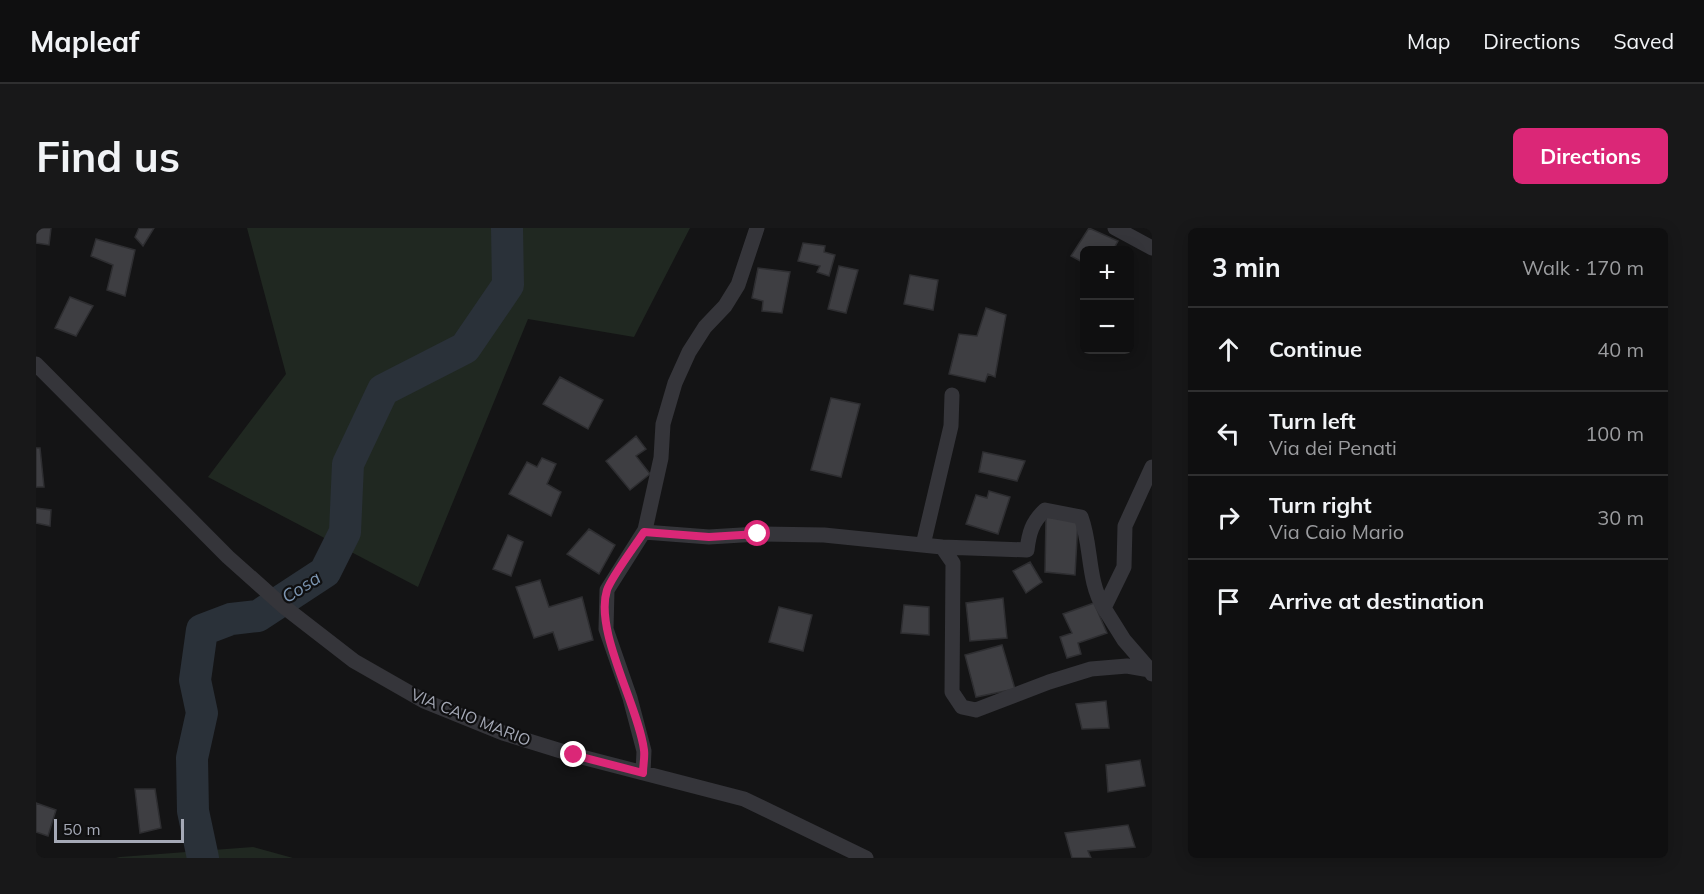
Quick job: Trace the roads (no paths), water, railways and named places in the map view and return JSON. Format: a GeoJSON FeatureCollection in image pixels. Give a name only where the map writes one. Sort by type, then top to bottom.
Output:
{"type":"FeatureCollection","features":[{"type":"Feature","properties":{"kind":"street"},"geometry":{"type":"LineString","coordinates":[[643,773],[644,751],[630,698],[606,629],[605,607],[608,590],[644,532],[661,458],[663,424],[675,383],[689,352],[705,327],[725,306],[738,285],[757,228]]}},
{"type":"Feature","properties":{"kind":"street"},"geometry":{"type":"LineString","coordinates":[[1115,228],[1152,248]]}},
{"type":"Feature","properties":{"kind":"street","name":"VIA CAIO MARIO"},"geometry":{"type":"LineString","coordinates":[[36,364],[228,557],[283,606],[354,661],[424,701],[503,733],[574,755],[744,799],[866,858]]}},
{"type":"Feature","properties":{"kind":"street"},"geometry":{"type":"LineString","coordinates":[[923,545],[951,426],[952,394]]}},
{"type":"Feature","properties":{"kind":"street"},"geometry":{"type":"LineString","coordinates":[[1104,608],[1124,567],[1125,526],[1152,467]]}},
{"type":"Feature","properties":{"kind":"street"},"geometry":{"type":"LineString","coordinates":[[644,532],[709,537],[758,534],[824,535],[942,547],[1027,550],[1029,534],[1035,519],[1044,510],[1081,517],[1085,528],[1096,596],[1124,640],[1151,672]]}},
{"type":"Feature","properties":{"kind":"street"},"geometry":{"type":"LineString","coordinates":[[942,547],[953,563],[952,692],[962,707],[976,710],[1049,682],[1091,669],[1127,666],[1151,672]]}},
{"type":"Feature","properties":{"kind":"waterway","name":"Cosa"},"geometry":{"type":"LineString","coordinates":[[203,858],[193,811],[192,758],[202,713],[195,680],[202,630],[231,619],[258,616],[325,572],[345,532],[348,464],[383,390],[465,348],[508,285],[507,228]]}}]}
